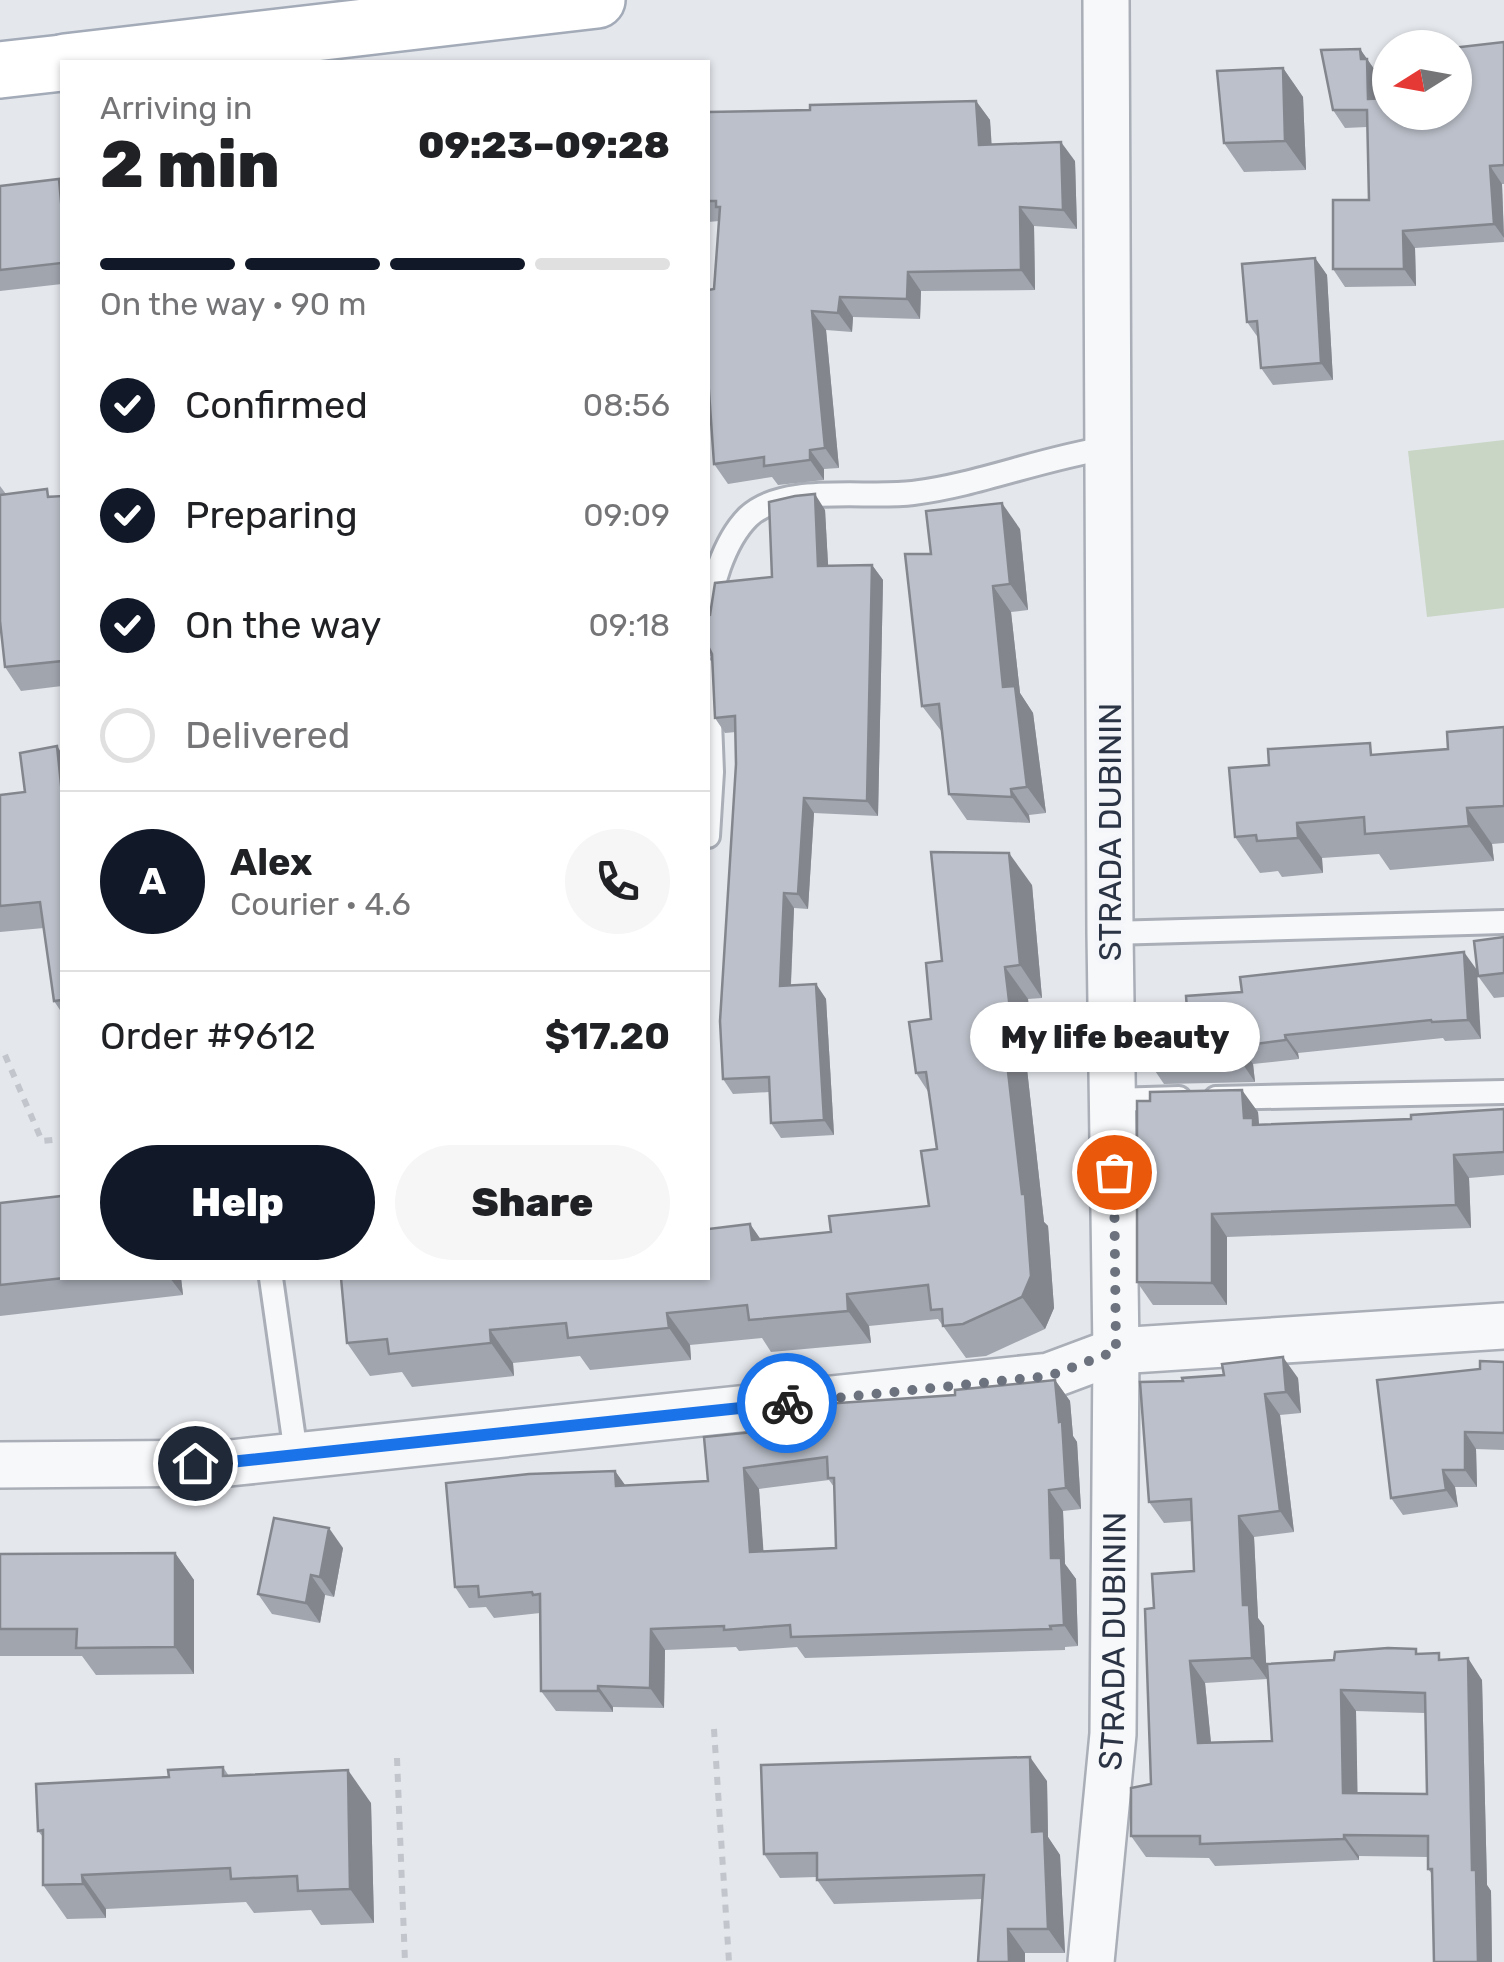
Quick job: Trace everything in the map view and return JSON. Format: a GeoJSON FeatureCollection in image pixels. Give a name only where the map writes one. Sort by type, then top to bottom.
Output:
{"type":"FeatureCollection","features":[{"type":"Feature","properties":{"kind":"main road"},"geometry":{"type":"LineString","coordinates":[[89,60],[597,0]]}},
{"type":"Feature","properties":{"kind":"main road"},"geometry":{"type":"LineString","coordinates":[[0,70],[60,63]]}},
{"type":"Feature","properties":{"kind":"street","name":"STRADA DUBININ"},"geometry":{"type":"LineString","coordinates":[[1091,1962],[1113,1734],[1116,1351],[1106,0]]}},
{"type":"Feature","properties":{"kind":"street"},"geometry":{"type":"LineString","coordinates":[[0,1466],[230,1462],[1049,1376],[1116,1351],[1504,1326]]}},
{"type":"Feature","properties":{"kind":"lane"},"geometry":{"type":"LineString","coordinates":[[710,593],[725,553],[749,516],[780,498],[914,493],[1108,448]]}},
{"type":"Feature","properties":{"kind":"lane"},"geometry":{"type":"LineString","coordinates":[[710,722],[710,804]]}},
{"type":"Feature","properties":{"kind":"lane"},"geometry":{"type":"LineString","coordinates":[[1110,934],[1504,922]]}},
{"type":"Feature","properties":{"kind":"lane"},"geometry":{"type":"LineString","coordinates":[[1113,1100],[1504,1092]]}},
{"type":"Feature","properties":{"kind":"lane"},"geometry":{"type":"LineString","coordinates":[[271,1280],[296,1454]]}},
{"type":"Feature","properties":{"kind":"path"},"geometry":{"type":"LineString","coordinates":[[4,1055],[42,1141],[60,1139]]}},
{"type":"Feature","properties":{"kind":"path"},"geometry":{"type":"LineString","coordinates":[[714,1728],[729,1962]]}},
{"type":"Feature","properties":{"kind":"path"},"geometry":{"type":"LineString","coordinates":[[397,1758],[405,1962]]}},
{"type":"Feature","properties":{"kind":"green space"},"geometry":{"type":"Polygon","coordinates":[[[1504,440],[1504,608],[1427,617],[1408,451],[1504,440]]]}},
{"type":"Feature","properties":{"kind":"building"},"geometry":{"type":"Polygon","coordinates":[[[1504,42],[1504,165],[1490,166],[1494,224],[1403,231],[1404,269],[1333,269],[1333,200],[1369,200],[1367,110],[1333,110],[1321,50],[1360,49],[1361,59],[1367,59],[1372,130],[1472,130],[1472,46],[1504,42]]]}},
{"type":"Feature","properties":{"kind":"building"},"geometry":{"type":"Polygon","coordinates":[[[1283,68],[1285,141],[1224,143],[1217,71],[1283,68]]]}},
{"type":"Feature","properties":{"kind":"building"},"geometry":{"type":"Polygon","coordinates":[[[976,101],[979,145],[1061,142],[1063,210],[1020,207],[1021,270],[908,272],[907,299],[840,297],[838,313],[812,311],[825,448],[810,450],[810,460],[764,466],[764,457],[714,464],[710,290],[714,289],[720,207],[716,207],[716,201],[710,201],[710,112],[810,110],[810,105],[976,101]]]}},
{"type":"Feature","properties":{"kind":"building"},"geometry":{"type":"Polygon","coordinates":[[[59,179],[60,263],[0,270],[0,186],[59,179]]]}},
{"type":"Feature","properties":{"kind":"building"},"geometry":{"type":"Polygon","coordinates":[[[1315,258],[1321,363],[1261,368],[1257,321],[1247,322],[1242,264],[1315,258]]]}},
{"type":"Feature","properties":{"kind":"building"},"geometry":{"type":"Polygon","coordinates":[[[47,489],[48,497],[60,496],[60,661],[5,667],[0,621],[0,495],[47,489]]]}},
{"type":"Feature","properties":{"kind":"building"},"geometry":{"type":"Polygon","coordinates":[[[815,494],[818,566],[872,565],[867,801],[804,798],[798,894],[784,893],[780,986],[816,984],[824,1120],[771,1123],[769,1077],[723,1079],[720,1021],[736,764],[735,716],[715,718],[710,615],[715,583],[772,577],[769,502],[815,494]]]}},
{"type":"Feature","properties":{"kind":"building"},"geometry":{"type":"Polygon","coordinates":[[[1002,503],[1010,584],[993,586],[1003,687],[1015,686],[1027,787],[1011,789],[1012,797],[949,794],[939,704],[922,706],[905,554],[931,554],[926,511],[1002,503]]]}},
{"type":"Feature","properties":{"kind":"building"},"geometry":{"type":"Polygon","coordinates":[[[1504,727],[1504,806],[1467,808],[1469,826],[1365,834],[1364,817],[1297,823],[1298,838],[1257,841],[1256,835],[1235,837],[1229,768],[1269,765],[1268,749],[1370,743],[1371,755],[1448,749],[1447,732],[1504,727]]]}},
{"type":"Feature","properties":{"kind":"building"},"geometry":{"type":"Polygon","coordinates":[[[57,746],[60,1000],[54,1001],[40,902],[0,906],[0,795],[25,792],[20,753],[57,746]]]}},
{"type":"Feature","properties":{"kind":"building"},"geometry":{"type":"Polygon","coordinates":[[[931,852],[1009,853],[1020,965],[1005,967],[1010,1009],[1001,1010],[1025,1194],[1031,1276],[1022,1297],[963,1324],[943,1326],[942,1309],[931,1310],[928,1285],[847,1294],[848,1311],[749,1320],[747,1305],[667,1313],[669,1328],[568,1338],[566,1323],[490,1330],[491,1343],[389,1354],[387,1339],[347,1343],[341,1280],[710,1280],[710,1229],[750,1224],[752,1240],[831,1232],[829,1216],[929,1206],[921,1151],[937,1149],[926,1072],[916,1073],[909,1022],[931,1019],[926,963],[942,961],[931,852]]]}},
{"type":"Feature","properties":{"kind":"building"},"geometry":{"type":"Polygon","coordinates":[[[1504,937],[1504,973],[1478,976],[1474,941],[1504,937]]]}},
{"type":"Feature","properties":{"kind":"building"},"geometry":{"type":"Polygon","coordinates":[[[1464,952],[1468,1020],[1431,1020],[1285,1035],[1286,1040],[1240,1046],[1242,1063],[1151,1065],[1148,1011],[1187,1009],[1186,996],[1242,992],[1240,977],[1464,952]]]}},
{"type":"Feature","properties":{"kind":"building"},"geometry":{"type":"Polygon","coordinates":[[[1242,1090],[1244,1118],[1253,1118],[1253,1125],[1411,1119],[1411,1115],[1504,1109],[1504,1152],[1454,1155],[1456,1205],[1212,1214],[1212,1283],[1137,1282],[1137,1101],[1150,1101],[1150,1092],[1242,1090]]]}},
{"type":"Feature","properties":{"kind":"building"},"geometry":{"type":"Polygon","coordinates":[[[60,1196],[60,1278],[0,1285],[0,1203],[60,1196]]]}},
{"type":"Feature","properties":{"kind":"building"},"geometry":{"type":"Polygon","coordinates":[[[1283,1357],[1286,1392],[1265,1394],[1280,1511],[1239,1516],[1243,1605],[1249,1605],[1252,1658],[1190,1661],[1198,1743],[1272,1741],[1267,1664],[1334,1660],[1335,1652],[1388,1648],[1416,1649],[1416,1654],[1439,1653],[1439,1660],[1468,1658],[1478,1962],[1434,1962],[1428,1836],[1344,1835],[1344,1839],[1200,1844],[1200,1836],[1131,1836],[1131,1788],[1151,1784],[1145,1609],[1154,1608],[1152,1574],[1194,1571],[1191,1499],[1149,1502],[1140,1382],[1224,1375],[1222,1364],[1283,1357]],[[1341,1690],[1343,1793],[1427,1794],[1425,1693],[1341,1690]]]}},
{"type":"Feature","properties":{"kind":"building"},"geometry":{"type":"Polygon","coordinates":[[[1480,1361],[1504,1362],[1504,1433],[1465,1432],[1465,1470],[1443,1470],[1446,1490],[1391,1498],[1377,1380],[1480,1369],[1480,1361]]]}},
{"type":"Feature","properties":{"kind":"building"},"geometry":{"type":"Polygon","coordinates":[[[1055,1380],[1066,1488],[1049,1490],[1051,1558],[1061,1558],[1064,1625],[1050,1626],[1051,1629],[791,1637],[790,1625],[724,1630],[724,1626],[651,1629],[650,1688],[598,1686],[598,1691],[541,1691],[540,1594],[479,1597],[478,1586],[455,1587],[446,1483],[529,1474],[615,1471],[616,1486],[708,1481],[704,1437],[755,1432],[753,1418],[824,1404],[955,1395],[955,1390],[1055,1380]],[[827,1457],[744,1468],[750,1552],[836,1548],[834,1478],[828,1478],[827,1457]]]}},
{"type":"Feature","properties":{"kind":"building"},"geometry":{"type":"Polygon","coordinates":[[[274,1518],[329,1528],[320,1577],[311,1575],[306,1603],[258,1594],[274,1518]]]}},
{"type":"Feature","properties":{"kind":"building"},"geometry":{"type":"Polygon","coordinates":[[[175,1553],[175,1647],[76,1648],[77,1629],[0,1629],[0,1554],[175,1553]]]}},
{"type":"Feature","properties":{"kind":"building"},"geometry":{"type":"Polygon","coordinates":[[[1030,1757],[1032,1832],[1044,1831],[1048,1929],[1008,1929],[1009,1962],[978,1962],[984,1875],[817,1880],[817,1853],[764,1854],[761,1765],[1030,1757]]]}},
{"type":"Feature","properties":{"kind":"building"},"geometry":{"type":"Polygon","coordinates":[[[223,1767],[223,1776],[348,1770],[350,1889],[298,1891],[297,1876],[231,1879],[230,1868],[82,1875],[83,1884],[43,1885],[43,1830],[38,1831],[36,1784],[169,1777],[168,1770],[223,1767]]]}},
{"type":"Feature","properties":{"kind":"way so far"},"geometry":{"type":"LineString","coordinates":[[787,1403],[1049,1376],[1116,1351],[1114,1172]]}},
{"type":"Feature","properties":{"kind":"place","name":"My life beauty"},"geometry":{"type":"Point","coordinates":[1114,1172]}},
{"type":"Feature","properties":{"kind":"route"},"geometry":{"type":"LineString","coordinates":[[195,1463],[787,1403]]}}]}
